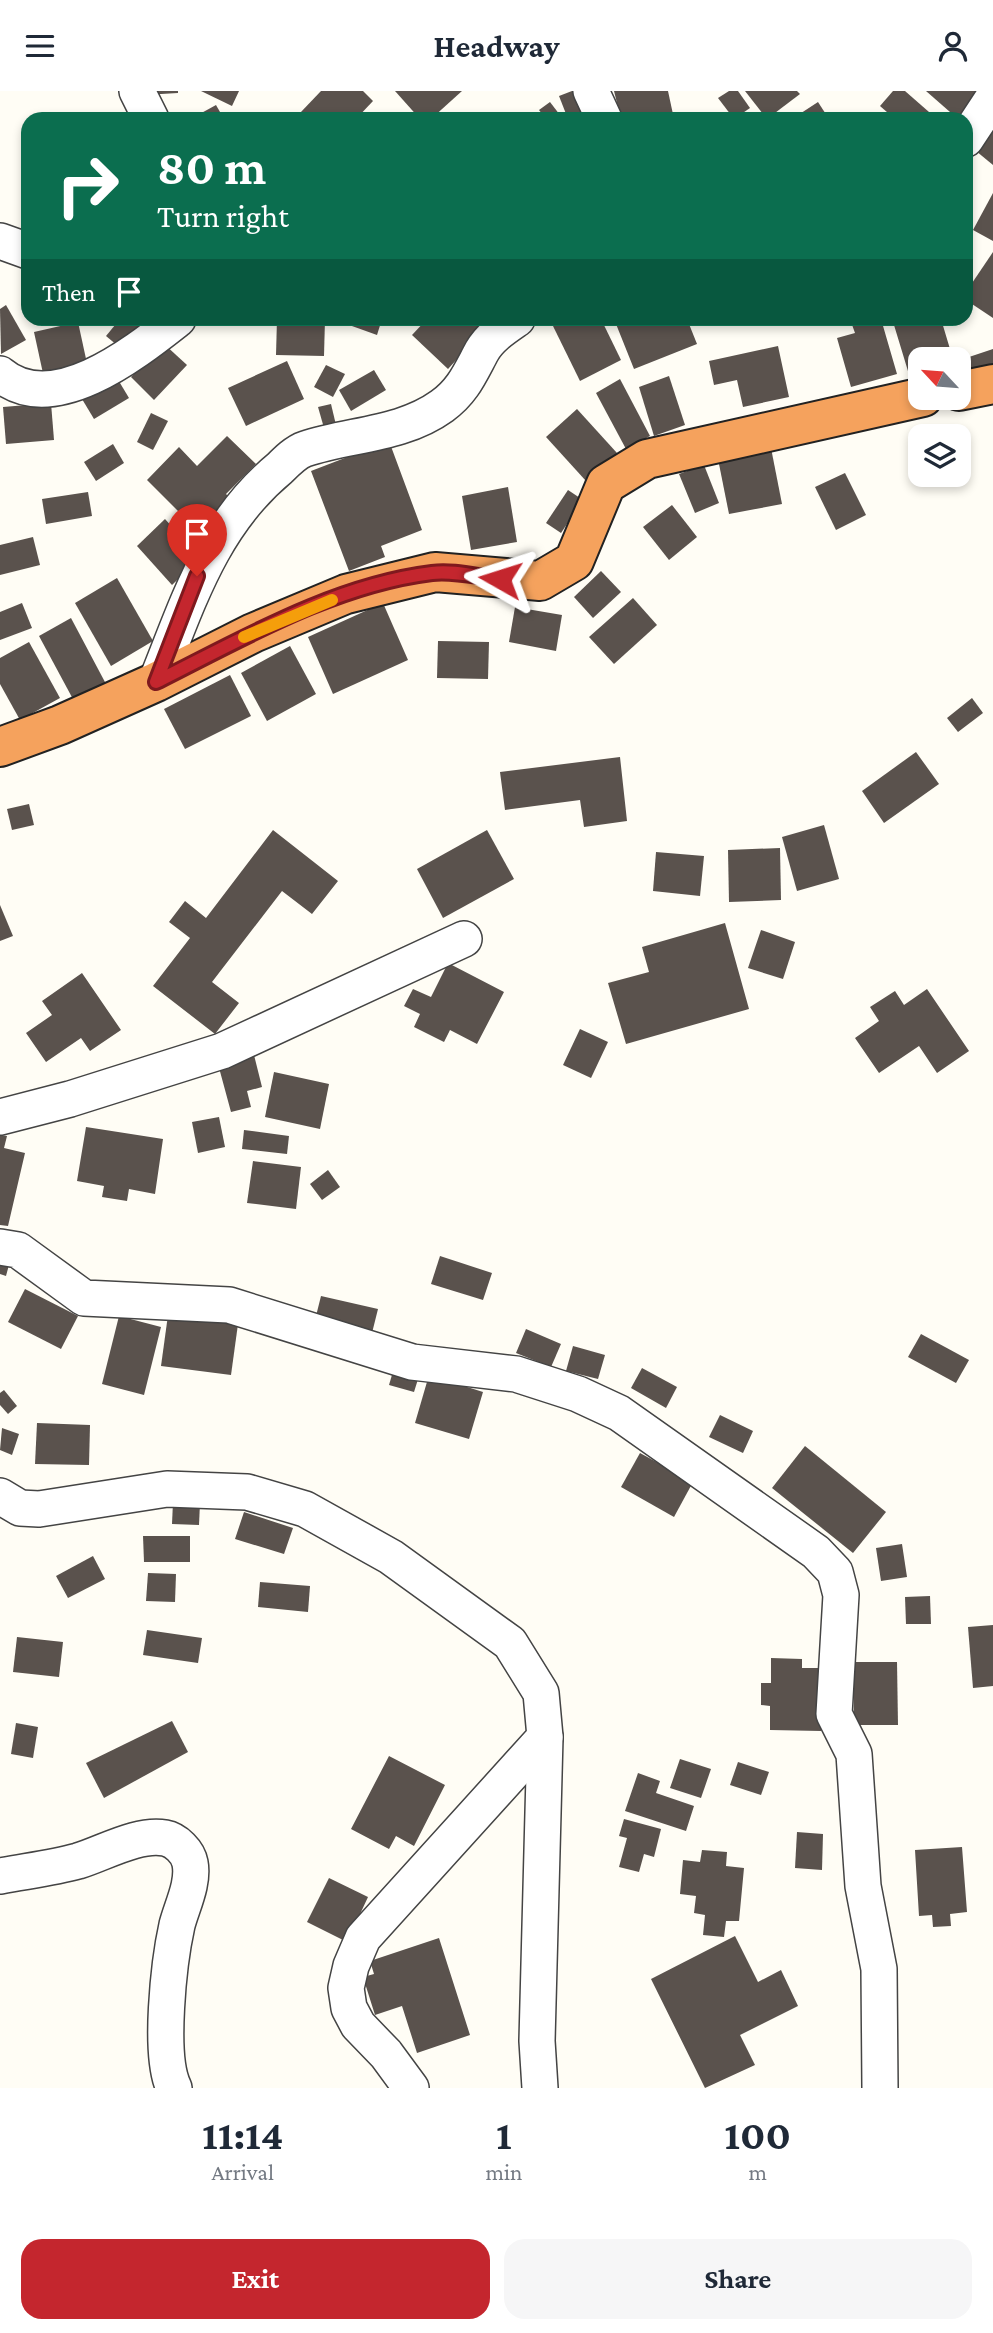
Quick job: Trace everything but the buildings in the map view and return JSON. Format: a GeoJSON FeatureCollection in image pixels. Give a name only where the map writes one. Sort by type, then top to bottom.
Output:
{"type":"FeatureCollection","features":[{"type":"Feature","properties":{"kind":"highway"},"geometry":{"type":"LineString","coordinates":[[971,389],[993,384]]}},
{"type":"Feature","properties":{"kind":"highway"},"geometry":{"type":"LineString","coordinates":[[0,747],[60,725],[156,682],[253,633],[346,594],[435,572],[540,582],[574,561],[606,484],[647,459],[908,400]]}},
{"type":"Feature","properties":{"kind":"street"},"geometry":{"type":"LineString","coordinates":[[137,91],[148,112]]}},
{"type":"Feature","properties":{"kind":"street"},"geometry":{"type":"LineString","coordinates":[[591,91],[601,112]]}},
{"type":"Feature","properties":{"kind":"street"},"geometry":{"type":"LineString","coordinates":[[973,128],[993,98]]}},
{"type":"Feature","properties":{"kind":"street"},"geometry":{"type":"LineString","coordinates":[[0,241],[21,248]]}},
{"type":"Feature","properties":{"kind":"street"},"geometry":{"type":"LineString","coordinates":[[0,374],[39,391],[87,379],[130,357],[168,326]]}},
{"type":"Feature","properties":{"kind":"street"},"geometry":{"type":"LineString","coordinates":[[156,682],[197,576],[225,530],[272,474],[302,449],[411,423],[441,407],[461,390],[482,350],[497,332],[506,326]]}},
{"type":"Feature","properties":{"kind":"street"},"geometry":{"type":"LineString","coordinates":[[0,1117],[70,1099],[222,1051],[464,939]]}},
{"type":"Feature","properties":{"kind":"street"},"geometry":{"type":"LineString","coordinates":[[0,1247],[18,1250],[85,1298],[229,1305],[412,1362],[516,1374],[578,1394],[619,1413],[816,1552],[835,1572],[841,1595],[834,1714],[854,1754],[863,1886],[879,1969],[880,2088]]}},
{"type":"Feature","properties":{"kind":"street"},"geometry":{"type":"LineString","coordinates":[[0,1496],[20,1508],[39,1509],[180,1489],[247,1492],[305,1509],[391,1557],[510,1643],[541,1693],[545,1737],[537,2041],[540,2088]]}},
{"type":"Feature","properties":{"kind":"street"},"geometry":{"type":"LineString","coordinates":[[411,2088],[386,2054],[358,2025],[349,2008],[346,1989],[351,1966],[363,1938],[545,1737]]}},
{"type":"Feature","properties":{"kind":"street"},"geometry":{"type":"LineString","coordinates":[[0,1877],[77,1861],[150,1838],[166,1837],[181,1847],[190,1862],[189,1885],[177,1927],[170,1971],[167,2053],[169,2078],[174,2088]]}},
{"type":"Feature","properties":{"kind":"slow traffic"},"geometry":{"type":"LineString","coordinates":[[244,637],[332,600]]}},
{"type":"Feature","properties":{"kind":"route"},"geometry":{"type":"LineString","coordinates":[[197,576],[156,682],[253,633],[346,594],[435,572],[500,579]]}}]}
